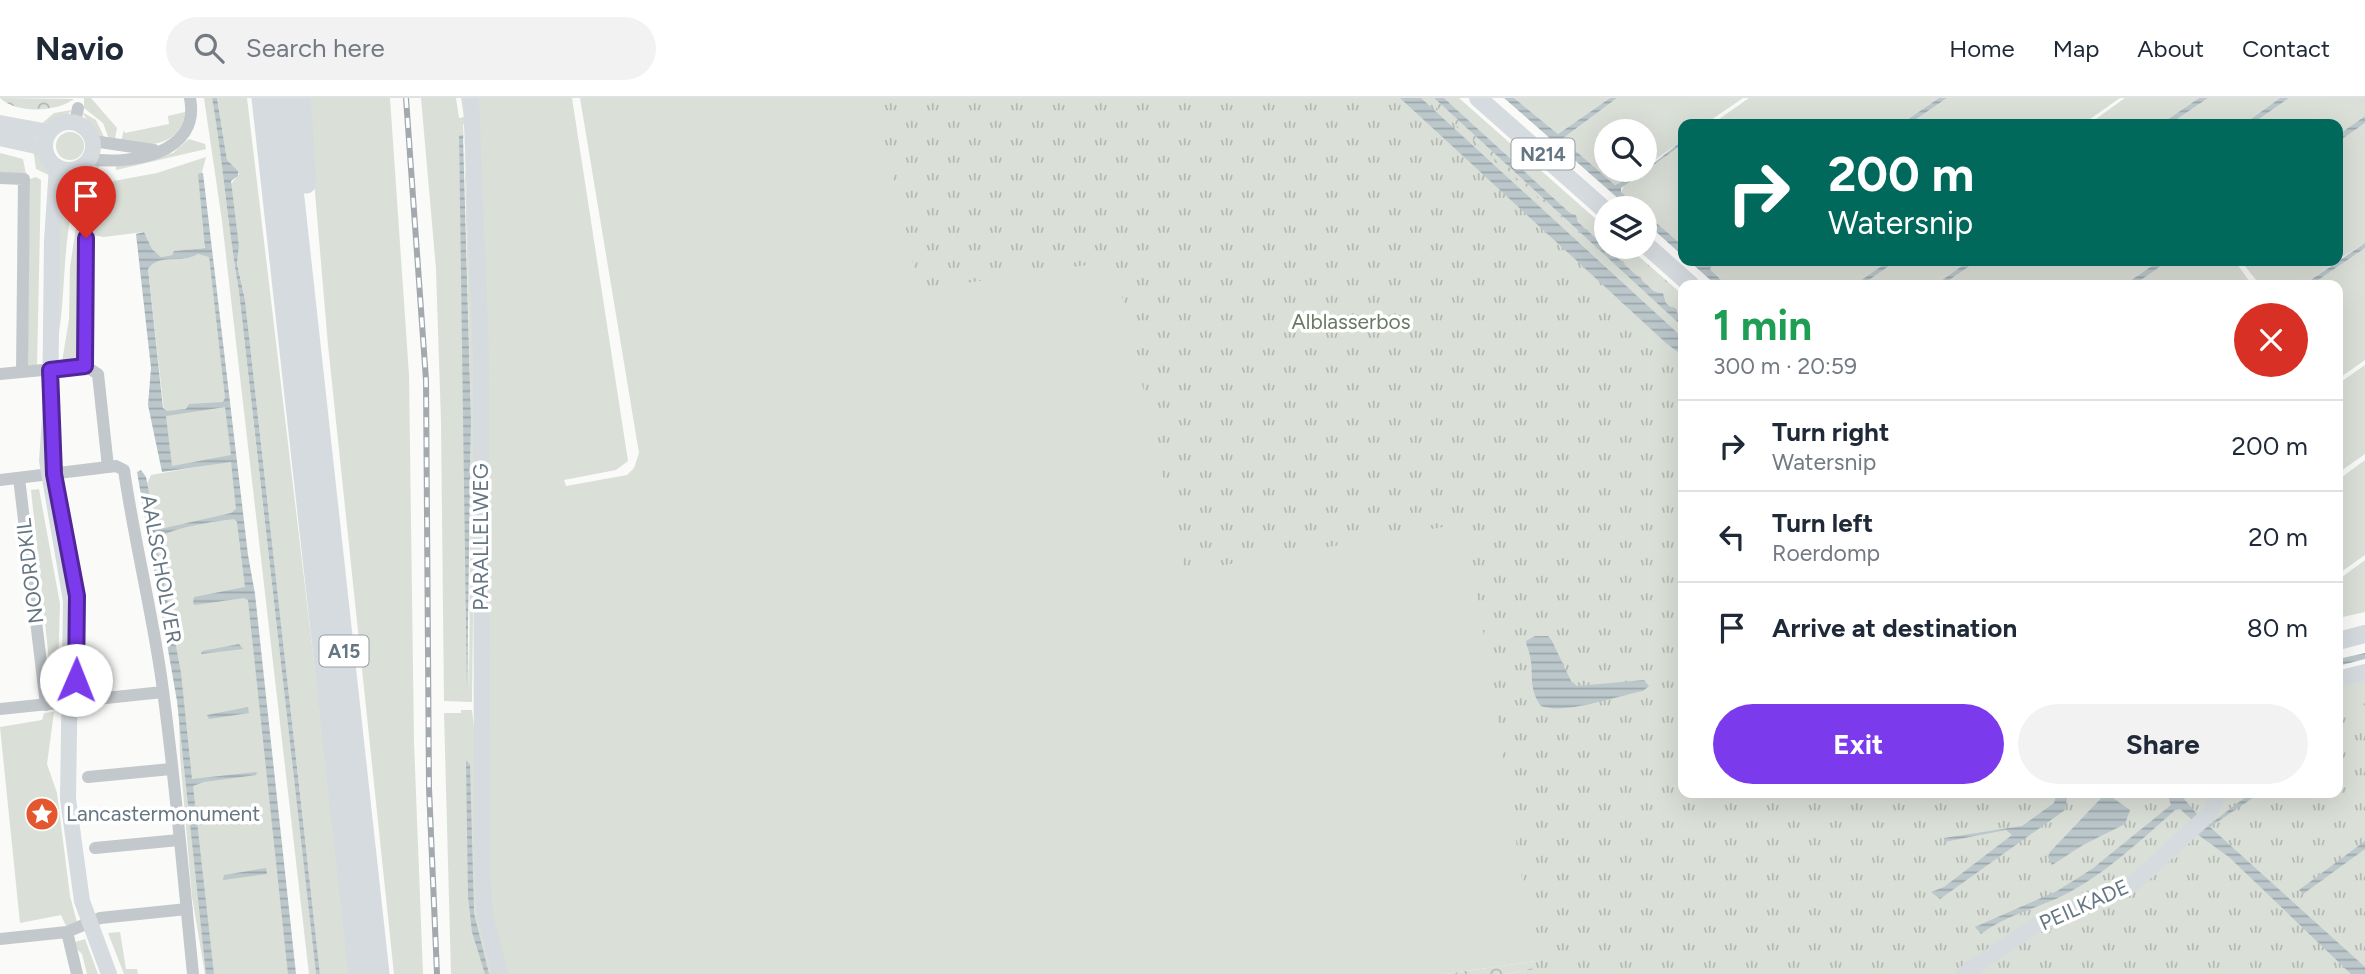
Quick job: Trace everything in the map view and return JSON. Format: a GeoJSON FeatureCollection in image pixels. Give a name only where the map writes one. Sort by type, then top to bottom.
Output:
{"type":"FeatureCollection","features":[{"type":"Feature","properties":{"kind":"highway","name":"A15"},"geometry":{"type":"LineString","coordinates":[[255,98],[259,130],[269,163]]}},
{"type":"Feature","properties":{"kind":"highway","name":"A15"},"geometry":{"type":"LineString","coordinates":[[262,98],[359,974]]}},
{"type":"Feature","properties":{"kind":"highway","name":"A15"},"geometry":{"type":"LineString","coordinates":[[283,98],[379,974]]}},
{"type":"Feature","properties":{"kind":"highway","name":"A15"},"geometry":{"type":"LineString","coordinates":[[300,98],[308,215],[308,328]]}},
{"type":"Feature","properties":{"kind":"main road","name":"N214"},"geometry":{"type":"LineString","coordinates":[[1478,98],[1594,200]]}},
{"type":"Feature","properties":{"kind":"main road"},"geometry":{"type":"LineString","coordinates":[[1657,255],[1685,280]]}},
{"type":"Feature","properties":{"kind":"main road"},"geometry":{"type":"LineString","coordinates":[[2343,640],[2365,634]]}},
{"type":"Feature","properties":{"kind":"street"},"geometry":{"type":"LineString","coordinates":[[90,159],[114,162],[161,150],[179,141],[187,132],[191,119],[190,98]]}},
{"type":"Feature","properties":{"kind":"street","name":"PARALLELWEG"},"geometry":{"type":"LineString","coordinates":[[471,98],[481,370],[482,863],[485,916],[500,974]]}},
{"type":"Feature","properties":{"kind":"street"},"geometry":{"type":"LineString","coordinates":[[76,115],[93,141],[90,159],[83,166],[63,169],[49,159],[47,140],[58,124],[76,115]]}},
{"type":"Feature","properties":{"kind":"street"},"geometry":{"type":"LineString","coordinates":[[0,123],[47,140]]}},
{"type":"Feature","properties":{"kind":"street"},"geometry":{"type":"LineString","coordinates":[[0,138],[47,140]]}},
{"type":"Feature","properties":{"kind":"street"},"geometry":{"type":"LineString","coordinates":[[93,141],[118,147],[161,150]]}},
{"type":"Feature","properties":{"kind":"street","name":"NOORDKIL"},"geometry":{"type":"LineString","coordinates":[[63,169],[52,240],[51,474],[77,596],[71,703],[73,780],[84,879],[92,923],[109,974]]}},
{"type":"Feature","properties":{"kind":"street"},"geometry":{"type":"LineString","coordinates":[[0,178],[24,179],[22,372]]}},
{"type":"Feature","properties":{"kind":"street"},"geometry":{"type":"LineString","coordinates":[[85,366],[86,238]]}},
{"type":"Feature","properties":{"kind":"street"},"geometry":{"type":"LineString","coordinates":[[0,374],[85,366],[98,374],[108,467],[0,480]]}},
{"type":"Feature","properties":{"kind":"street","name":"AALSCHOLVER"},"geometry":{"type":"LineString","coordinates":[[108,467],[124,470],[163,691],[193,974]]}},
{"type":"Feature","properties":{"kind":"street","name":"NOORDKIL"},"geometry":{"type":"LineString","coordinates":[[19,478],[46,705]]}},
{"type":"Feature","properties":{"kind":"street"},"geometry":{"type":"LineString","coordinates":[[2343,678],[2365,672]]}},
{"type":"Feature","properties":{"kind":"street"},"geometry":{"type":"LineString","coordinates":[[0,709],[163,691]]}},
{"type":"Feature","properties":{"kind":"street"},"geometry":{"type":"LineString","coordinates":[[88,777],[171,769]]}},
{"type":"Feature","properties":{"kind":"street","name":"PEILKADE"},"geometry":{"type":"LineString","coordinates":[[1964,974],[2032,928],[2134,883],[2209,814],[2217,798]]}},
{"type":"Feature","properties":{"kind":"street"},"geometry":{"type":"LineString","coordinates":[[95,848],[179,840]]}},
{"type":"Feature","properties":{"kind":"street"},"geometry":{"type":"LineString","coordinates":[[0,939],[67,932],[100,918],[187,909]]}},
{"type":"Feature","properties":{"kind":"street","name":"NOORDKIL"},"geometry":{"type":"LineString","coordinates":[[92,923],[116,974]]}},
{"type":"Feature","properties":{"kind":"street"},"geometry":{"type":"LineString","coordinates":[[67,932],[77,974]]}},
{"type":"Feature","properties":{"kind":"green space"},"geometry":{"type":"Polygon","coordinates":[[[0,98],[74,99],[58,107],[26,109],[0,98]]]}},
{"type":"Feature","properties":{"kind":"green space"},"geometry":{"type":"Polygon","coordinates":[[[84,98],[91,98],[117,128],[114,143],[110,142],[103,123],[84,108],[84,98]]]}},
{"type":"Feature","properties":{"kind":"green space"},"geometry":{"type":"Polygon","coordinates":[[[204,98],[212,98],[239,292],[316,974],[309,974],[222,221],[204,98]]]}},
{"type":"Feature","properties":{"kind":"green space"},"geometry":{"type":"Polygon","coordinates":[[[217,98],[247,98],[351,974],[320,974],[245,300],[237,264],[239,246],[231,184],[239,174],[227,160],[217,98]]]}},
{"type":"Feature","properties":{"kind":"green space"},"geometry":{"type":"Polygon","coordinates":[[[307,98],[390,98],[409,375],[414,742],[423,974],[394,974],[328,345],[307,98]]]}},
{"type":"Feature","properties":{"kind":"green space"},"geometry":{"type":"Polygon","coordinates":[[[421,98],[456,98],[459,118],[464,117],[461,98],[467,98],[464,138],[459,136],[469,693],[471,420],[464,147],[476,360],[472,702],[444,701],[441,421],[436,269],[421,98]]]}},
{"type":"Feature","properties":{"kind":"green space"},"geometry":{"type":"Polygon","coordinates":[[[476,98],[572,98],[628,461],[616,470],[564,480],[566,486],[627,475],[634,468],[639,453],[580,98],[898,98],[1133,238],[1463,505],[1538,899],[1915,974],[1504,974],[1536,969],[1536,961],[1445,974],[506,974],[490,918],[476,98]]]}},
{"type":"Feature","properties":{"kind":"green space","name":"Alblasserbos"},"geometry":{"type":"Polygon","coordinates":[[[875,98],[1425,98],[1594,246],[1594,259],[1609,259],[1678,320],[1678,798],[2343,798],[2343,718],[2365,703],[2365,974],[1537,974],[1466,523],[1185,572],[1114,261],[919,290],[875,98]]]}},
{"type":"Feature","properties":{"kind":"green space"},"geometry":{"type":"Polygon","coordinates":[[[1421,98],[1434,98],[1594,245],[1594,249],[1421,98]]]}},
{"type":"Feature","properties":{"kind":"green space"},"geometry":{"type":"Polygon","coordinates":[[[1444,98],[1459,98],[1594,217],[1594,237],[1578,222],[1576,215],[1570,213],[1444,98]]]}},
{"type":"Feature","properties":{"kind":"green space"},"geometry":{"type":"Polygon","coordinates":[[[1514,98],[1610,98],[1558,134],[1514,98]]]}},
{"type":"Feature","properties":{"kind":"green space"},"geometry":{"type":"Polygon","coordinates":[[[1617,98],[1743,98],[1712,119],[1678,119],[1678,144],[1657,158],[1657,119],[1594,119],[1594,167],[1562,139],[1617,98]]]}},
{"type":"Feature","properties":{"kind":"green space"},"geometry":{"type":"Polygon","coordinates":[[[1749,98],[1939,98],[1908,119],[1719,119],[1749,98]]]}},
{"type":"Feature","properties":{"kind":"green space"},"geometry":{"type":"Polygon","coordinates":[[[1947,98],[2120,98],[2090,119],[1916,119],[1947,98]]]}},
{"type":"Feature","properties":{"kind":"green space"},"geometry":{"type":"Polygon","coordinates":[[[2125,98],[2199,98],[2168,119],[2096,119],[2125,98]]]}},
{"type":"Feature","properties":{"kind":"green space"},"geometry":{"type":"Polygon","coordinates":[[[2208,98],[2280,98],[2251,119],[2177,119],[2208,98]]]}},
{"type":"Feature","properties":{"kind":"green space"},"geometry":{"type":"Polygon","coordinates":[[[2289,98],[2365,98],[2365,116],[2343,131],[2343,119],[2259,119],[2289,98]]]}},
{"type":"Feature","properties":{"kind":"green space"},"geometry":{"type":"Polygon","coordinates":[[[72,110],[65,117],[39,126],[54,113],[72,110]]]}},
{"type":"Feature","properties":{"kind":"green space"},"geometry":{"type":"Polygon","coordinates":[[[82,112],[96,120],[106,141],[98,137],[82,112]]]}},
{"type":"Feature","properties":{"kind":"green space"},"geometry":{"type":"Polygon","coordinates":[[[185,112],[182,124],[170,138],[152,144],[120,145],[124,130],[125,133],[169,124],[168,116],[185,112]]]}},
{"type":"Feature","properties":{"kind":"green space"},"geometry":{"type":"Polygon","coordinates":[[[2365,123],[2365,243],[2343,257],[2343,138],[2365,123]]]}},
{"type":"Feature","properties":{"kind":"green space"},"geometry":{"type":"Polygon","coordinates":[[[70,132],[80,136],[84,146],[80,156],[70,160],[60,156],[56,146],[60,136],[70,132]]]}},
{"type":"Feature","properties":{"kind":"green space"},"geometry":{"type":"Polygon","coordinates":[[[189,139],[205,144],[206,149],[116,170],[116,166],[173,153],[189,139]]]}},
{"type":"Feature","properties":{"kind":"green space"},"geometry":{"type":"Polygon","coordinates":[[[1678,147],[1678,242],[1657,223],[1657,196],[1626,196],[1621,192],[1628,182],[1657,182],[1657,162],[1678,147]]]}},
{"type":"Feature","properties":{"kind":"green space"},"geometry":{"type":"Polygon","coordinates":[[[33,148],[43,154],[53,177],[36,169],[33,148]]]}},
{"type":"Feature","properties":{"kind":"green space"},"geometry":{"type":"Polygon","coordinates":[[[0,153],[23,159],[26,174],[0,173],[0,153]]]}},
{"type":"Feature","properties":{"kind":"green space"},"geometry":{"type":"Polygon","coordinates":[[[206,157],[201,176],[207,244],[204,248],[175,251],[172,255],[161,257],[152,249],[144,232],[103,237],[85,233],[81,360],[62,362],[69,319],[70,267],[81,194],[103,183],[157,173],[206,157]]]}},
{"type":"Feature","properties":{"kind":"green space"},"geometry":{"type":"Polygon","coordinates":[[[100,164],[97,172],[70,181],[75,174],[100,164]]]}},
{"type":"Feature","properties":{"kind":"green space"},"geometry":{"type":"Polygon","coordinates":[[[36,177],[41,180],[37,366],[27,367],[30,179],[36,177]]]}},
{"type":"Feature","properties":{"kind":"green space"},"geometry":{"type":"Polygon","coordinates":[[[62,212],[71,214],[58,340],[59,227],[62,212]]]}},
{"type":"Feature","properties":{"kind":"green space"},"geometry":{"type":"Polygon","coordinates":[[[2365,248],[2365,360],[2343,375],[2343,280],[2318,280],[2339,266],[2343,266],[2343,263],[2365,248]]]}},
{"type":"Feature","properties":{"kind":"green space"},"geometry":{"type":"Polygon","coordinates":[[[198,254],[209,256],[232,458],[174,467],[170,464],[148,269],[159,261],[185,259],[198,254]]]}},
{"type":"Feature","properties":{"kind":"green space"},"geometry":{"type":"Polygon","coordinates":[[[1605,259],[1609,259],[1678,323],[1605,259]]]}},
{"type":"Feature","properties":{"kind":"green space"},"geometry":{"type":"Polygon","coordinates":[[[1619,259],[1642,259],[1678,291],[1678,314],[1666,303],[1663,293],[1655,292],[1619,259]]]}},
{"type":"Feature","properties":{"kind":"green space"},"geometry":{"type":"Polygon","coordinates":[[[1712,266],[1882,266],[1861,280],[1721,280],[1710,269],[1712,266]]]}},
{"type":"Feature","properties":{"kind":"green space"},"geometry":{"type":"Polygon","coordinates":[[[1889,266],[1962,266],[1942,280],[1869,280],[1889,266]]]}},
{"type":"Feature","properties":{"kind":"green space"},"geometry":{"type":"Polygon","coordinates":[[[1970,266],[2152,266],[2131,280],[1949,280],[1970,266]]]}},
{"type":"Feature","properties":{"kind":"green space"},"geometry":{"type":"Polygon","coordinates":[[[2161,266],[2239,266],[2248,280],[2141,280],[2161,266]]]}},
{"type":"Feature","properties":{"kind":"green space"},"geometry":{"type":"Polygon","coordinates":[[[2245,266],[2330,266],[2310,280],[2256,280],[2245,266]]]}},
{"type":"Feature","properties":{"kind":"green space"},"geometry":{"type":"Polygon","coordinates":[[[2365,365],[2365,454],[2343,469],[2343,380],[2365,365]]]}},
{"type":"Feature","properties":{"kind":"green space"},"geometry":{"type":"Polygon","coordinates":[[[2365,460],[2365,555],[2343,570],[2343,476],[2365,460]]]}},
{"type":"Feature","properties":{"kind":"green space"},"geometry":{"type":"Polygon","coordinates":[[[231,461],[240,516],[293,974],[205,974],[192,897],[180,756],[178,687],[147,484],[151,475],[231,461]]]}},
{"type":"Feature","properties":{"kind":"green space"},"geometry":{"type":"Polygon","coordinates":[[[39,489],[60,604],[57,698],[53,698],[31,490],[39,489]]]}},
{"type":"Feature","properties":{"kind":"green space"},"geometry":{"type":"Polygon","coordinates":[[[2365,560],[2365,612],[2343,617],[2343,576],[2365,560]]]}},
{"type":"Feature","properties":{"kind":"green space"},"geometry":{"type":"Polygon","coordinates":[[[2365,676],[2365,710],[2343,726],[2343,682],[2365,676]]]}},
{"type":"Feature","properties":{"kind":"green space"},"geometry":{"type":"Polygon","coordinates":[[[461,710],[472,710],[495,974],[451,974],[444,713],[461,713],[461,710]]]}},
{"type":"Feature","properties":{"kind":"green space"},"geometry":{"type":"Polygon","coordinates":[[[54,712],[47,764],[57,793],[70,896],[78,926],[66,926],[61,915],[20,923],[0,727],[42,720],[44,713],[54,712]]]}},
{"type":"Feature","properties":{"kind":"green space"},"geometry":{"type":"Polygon","coordinates":[[[120,932],[126,969],[137,969],[138,974],[124,974],[108,933],[120,932]]]}},
{"type":"Feature","properties":{"kind":"green space"},"geometry":{"type":"Polygon","coordinates":[[[85,939],[98,974],[87,974],[82,954],[77,949],[75,942],[85,939]]]}},
{"type":"Feature","properties":{"kind":"green space"},"geometry":{"type":"Polygon","coordinates":[[[1536,961],[1536,969],[1504,974],[1445,974],[1536,961]]]}},
{"type":"Feature","properties":{"kind":"shaded area"},"geometry":{"type":"Polygon","coordinates":[[[212,98],[217,98],[227,160],[238,171],[238,176],[231,181],[239,246],[237,264],[245,300],[320,974],[316,974],[239,292],[212,98]]]}},
{"type":"Feature","properties":{"kind":"shaded area"},"geometry":{"type":"Polygon","coordinates":[[[1400,98],[1421,98],[1678,333],[1678,352],[1400,98]]]}},
{"type":"Feature","properties":{"kind":"shaded area"},"geometry":{"type":"Polygon","coordinates":[[[1434,98],[1444,98],[1570,213],[1576,215],[1578,222],[1594,237],[1594,245],[1434,98]]]}},
{"type":"Feature","properties":{"kind":"shaded area"},"geometry":{"type":"Polygon","coordinates":[[[1504,98],[1514,98],[1558,134],[1610,98],[1617,98],[1562,139],[1594,167],[1594,177],[1504,98]]]}},
{"type":"Feature","properties":{"kind":"shaded area"},"geometry":{"type":"Polygon","coordinates":[[[1939,98],[1947,98],[1916,119],[1908,119],[1939,98]]]}},
{"type":"Feature","properties":{"kind":"shaded area"},"geometry":{"type":"Polygon","coordinates":[[[2199,98],[2208,98],[2177,119],[2168,119],[2199,98]]]}},
{"type":"Feature","properties":{"kind":"shaded area"},"geometry":{"type":"Polygon","coordinates":[[[2280,98],[2289,98],[2259,119],[2251,119],[2280,98]]]}},
{"type":"Feature","properties":{"kind":"shaded area"},"geometry":{"type":"Polygon","coordinates":[[[2365,116],[2365,123],[2343,138],[2343,131],[2365,116]]]}},
{"type":"Feature","properties":{"kind":"shaded area"},"geometry":{"type":"Polygon","coordinates":[[[463,135],[471,420],[467,693],[459,136],[463,135]]]}},
{"type":"Feature","properties":{"kind":"shaded area"},"geometry":{"type":"Polygon","coordinates":[[[1678,144],[1678,148],[1657,162],[1678,144]]]}},
{"type":"Feature","properties":{"kind":"shaded area"},"geometry":{"type":"Polygon","coordinates":[[[203,173],[248,555],[255,594],[296,974],[288,974],[248,600],[244,598],[195,605],[193,603],[194,597],[245,587],[237,522],[234,519],[180,529],[161,536],[156,541],[181,673],[192,779],[257,772],[256,775],[193,786],[214,974],[206,974],[177,701],[137,472],[141,470],[146,477],[156,530],[231,513],[236,509],[231,462],[162,472],[148,405],[151,368],[136,234],[144,232],[152,249],[161,257],[172,255],[174,251],[205,248],[198,174],[203,173]],[[198,254],[185,259],[159,261],[148,269],[163,408],[167,411],[186,409],[189,404],[223,402],[225,398],[209,257],[198,254]],[[225,407],[166,416],[172,466],[231,455],[225,407]]]}},
{"type":"Feature","properties":{"kind":"shaded area"},"geometry":{"type":"Polygon","coordinates":[[[1599,182],[1612,182],[1615,185],[1629,182],[1621,188],[1626,196],[1615,196],[1599,182]]]}},
{"type":"Feature","properties":{"kind":"shaded area"},"geometry":{"type":"Polygon","coordinates":[[[1657,223],[1678,242],[1678,252],[1657,233],[1657,223]]]}},
{"type":"Feature","properties":{"kind":"shaded area"},"geometry":{"type":"Polygon","coordinates":[[[2365,243],[2365,248],[2343,263],[2343,258],[2365,243]]]}},
{"type":"Feature","properties":{"kind":"shaded area"},"geometry":{"type":"Polygon","coordinates":[[[1609,259],[1619,259],[1655,292],[1663,293],[1666,303],[1678,314],[1678,322],[1609,259]]]}},
{"type":"Feature","properties":{"kind":"shaded area"},"geometry":{"type":"Polygon","coordinates":[[[1695,266],[1712,266],[1710,269],[1721,280],[1710,280],[1695,266]]]}},
{"type":"Feature","properties":{"kind":"shaded area"},"geometry":{"type":"Polygon","coordinates":[[[1882,266],[1889,266],[1869,280],[1861,280],[1882,266]]]}},
{"type":"Feature","properties":{"kind":"shaded area"},"geometry":{"type":"Polygon","coordinates":[[[1962,266],[1970,266],[1949,280],[1942,280],[1962,266]]]}},
{"type":"Feature","properties":{"kind":"shaded area"},"geometry":{"type":"Polygon","coordinates":[[[2152,266],[2161,266],[2141,280],[2131,280],[2152,266]]]}},
{"type":"Feature","properties":{"kind":"shaded area"},"geometry":{"type":"Polygon","coordinates":[[[2331,266],[2339,266],[2318,280],[2310,280],[2331,266]]]}},
{"type":"Feature","properties":{"kind":"shaded area"},"geometry":{"type":"Polygon","coordinates":[[[1535,636],[1548,636],[1571,681],[1577,686],[1644,680],[1649,686],[1643,691],[1577,707],[1541,706],[1534,692],[1531,659],[1526,642],[1535,636]]]}},
{"type":"Feature","properties":{"kind":"shaded area"},"geometry":{"type":"Polygon","coordinates":[[[239,644],[243,649],[201,654],[202,651],[239,644]]]}},
{"type":"Feature","properties":{"kind":"shaded area"},"geometry":{"type":"Polygon","coordinates":[[[2365,653],[2365,659],[2343,665],[2343,658],[2365,653]]]}},
{"type":"Feature","properties":{"kind":"shaded area"},"geometry":{"type":"Polygon","coordinates":[[[248,707],[249,713],[209,719],[207,715],[248,707]]]}},
{"type":"Feature","properties":{"kind":"shaded area"},"geometry":{"type":"Polygon","coordinates":[[[466,760],[470,765],[474,913],[489,974],[485,974],[472,932],[468,896],[466,760]]]}},
{"type":"Feature","properties":{"kind":"shaded area"},"geometry":{"type":"Polygon","coordinates":[[[2056,798],[2067,798],[2065,810],[1940,899],[1931,892],[1944,887],[2012,835],[2006,830],[1944,842],[1944,838],[2022,826],[2054,803],[2056,798]]]}},
{"type":"Feature","properties":{"kind":"shaded area"},"geometry":{"type":"Polygon","coordinates":[[[2101,798],[2113,798],[2130,810],[2125,824],[2083,845],[2052,865],[2048,857],[2101,798]]]}},
{"type":"Feature","properties":{"kind":"shaded area"},"geometry":{"type":"Polygon","coordinates":[[[2169,798],[2183,798],[2198,815],[2191,819],[2180,809],[2175,810],[2122,856],[2079,887],[2000,922],[1981,934],[1975,927],[2057,891],[2092,869],[2171,805],[2169,798]]]}},
{"type":"Feature","properties":{"kind":"shaded area"},"geometry":{"type":"Polygon","coordinates":[[[2244,798],[2253,798],[2210,827],[2365,967],[2365,974],[2351,974],[2229,857],[2197,834],[2244,798]]]}},
{"type":"Feature","properties":{"kind":"shaded area"},"geometry":{"type":"Polygon","coordinates":[[[2365,841],[2365,849],[2303,894],[2299,890],[2365,841]]]}},
{"type":"Feature","properties":{"kind":"shaded area"},"geometry":{"type":"Polygon","coordinates":[[[266,868],[267,874],[223,880],[224,875],[266,868]]]}},
{"type":"Feature","properties":{"kind":"railway"},"geometry":{"type":"LineString","coordinates":[[406,98],[426,380],[429,788],[437,974]]}},
{"type":"Feature","properties":{"kind":"place","name":"Lancastermonument"},"geometry":{"type":"Point","coordinates":[42,814]}},
{"type":"Feature","properties":{"kind":"route"},"geometry":{"type":"LineString","coordinates":[[76,680],[77,596],[54,474],[50,370],[85,366],[86,238]]}}]}
